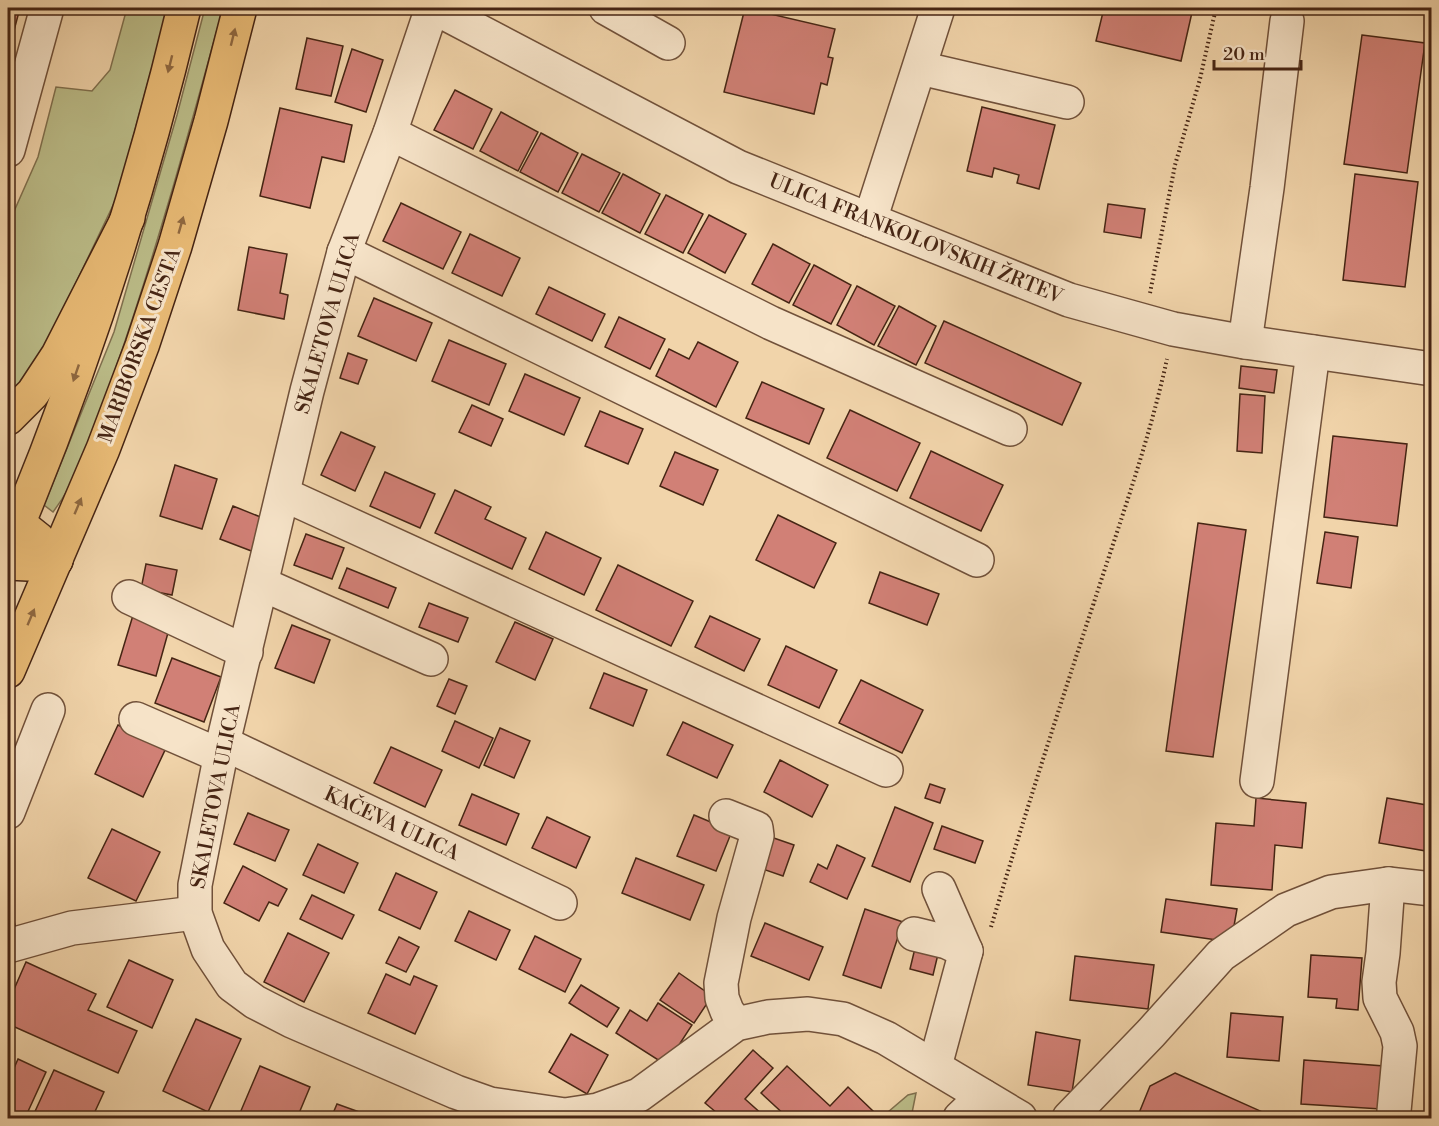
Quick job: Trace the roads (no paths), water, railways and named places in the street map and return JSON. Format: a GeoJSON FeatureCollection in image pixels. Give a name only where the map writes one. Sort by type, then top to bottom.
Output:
{"type":"FeatureCollection","features":[{"type":"Feature","properties":{"kind":"main road"},"geometry":{"type":"LineString","coordinates":[[56,560],[38,539],[11,528],[57,428],[128,218],[162,100],[184,8]]}},
{"type":"Feature","properties":{"kind":"main road","name":"MARIBORSKA CESTA"},"geometry":{"type":"LineString","coordinates":[[8,671],[103,449],[142,346],[175,246],[240,8]]}},
{"type":"Feature","properties":{"kind":"main road"},"geometry":{"type":"LineString","coordinates":[[8,417],[33,393],[58,355],[128,218]]}},
{"type":"Feature","properties":{"kind":"main road"},"geometry":{"type":"LineString","coordinates":[[8,563],[28,564],[56,560]]}},
{"type":"Feature","properties":{"kind":"street"},"geometry":{"type":"LineString","coordinates":[[8,150],[47,8]]}},
{"type":"Feature","properties":{"kind":"street","name":"SKALETOVA ULICA"},"geometry":{"type":"LineString","coordinates":[[434,8],[390,133],[344,252],[307,391],[222,750],[195,885],[195,913],[208,949],[232,985],[255,1002],[303,1026],[456,1092],[489,1111],[565,1115],[597,1110],[639,1095],[736,1024],[768,1017],[808,1014],[843,1019],[886,1038],[1020,1119]]}},
{"type":"Feature","properties":{"kind":"street","name":"ULICA FRANKOLOVSKIH ŽRTEV"},"geometry":{"type":"LineString","coordinates":[[434,8],[738,167],[1069,300],[1159,326],[1245,342],[1431,369]]}},
{"type":"Feature","properties":{"kind":"street"},"geometry":{"type":"LineString","coordinates":[[606,8],[668,43]]}},
{"type":"Feature","properties":{"kind":"street"},"geometry":{"type":"LineString","coordinates":[[870,220],[938,8]]}},
{"type":"Feature","properties":{"kind":"street"},"geometry":{"type":"LineString","coordinates":[[1245,342],[1267,188],[1287,21]]}},
{"type":"Feature","properties":{"kind":"street"},"geometry":{"type":"LineString","coordinates":[[920,68],[1067,102]]}},
{"type":"Feature","properties":{"kind":"street"},"geometry":{"type":"LineString","coordinates":[[390,133],[771,323],[1010,429]]}},
{"type":"Feature","properties":{"kind":"street"},"geometry":{"type":"LineString","coordinates":[[344,252],[977,560]]}},
{"type":"Feature","properties":{"kind":"street"},"geometry":{"type":"LineString","coordinates":[[1257,781],[1313,352]]}},
{"type":"Feature","properties":{"kind":"street"},"geometry":{"type":"LineString","coordinates":[[283,494],[886,770]]}},
{"type":"Feature","properties":{"kind":"street"},"geometry":{"type":"LineString","coordinates":[[262,584],[431,659]]}},
{"type":"Feature","properties":{"kind":"street"},"geometry":{"type":"LineString","coordinates":[[129,597],[246,652]]}},
{"type":"Feature","properties":{"kind":"street"},"geometry":{"type":"LineString","coordinates":[[8,812],[48,710]]}},
{"type":"Feature","properties":{"kind":"street","name":"KAČEVA ULICA"},"geometry":{"type":"LineString","coordinates":[[136,719],[222,750],[560,903]]}},
{"type":"Feature","properties":{"kind":"street"},"geometry":{"type":"LineString","coordinates":[[726,816],[756,828],[757,836],[734,918],[721,983],[722,998],[736,1024]]}},
{"type":"Feature","properties":{"kind":"street"},"geometry":{"type":"LineString","coordinates":[[1069,1119],[1221,955],[1286,910],[1331,892],[1388,884],[1431,889]]}},
{"type":"Feature","properties":{"kind":"street"},"geometry":{"type":"LineString","coordinates":[[1388,884],[1383,953],[1378,982],[1380,998],[1396,1032],[1400,1047],[1394,1111]]}},
{"type":"Feature","properties":{"kind":"street"},"geometry":{"type":"LineString","coordinates":[[939,889],[977,944]]}},
{"type":"Feature","properties":{"kind":"street"},"geometry":{"type":"LineString","coordinates":[[8,946],[72,928],[195,913]]}},
{"type":"Feature","properties":{"kind":"street"},"geometry":{"type":"LineString","coordinates":[[914,934],[947,942],[977,944]]}},
{"type":"Feature","properties":{"kind":"street"},"geometry":{"type":"LineString","coordinates":[[935,1066],[977,944]]}},
{"type":"Feature","properties":{"kind":"street"},"geometry":{"type":"LineString","coordinates":[[960,1119],[983,1096]]}}]}
